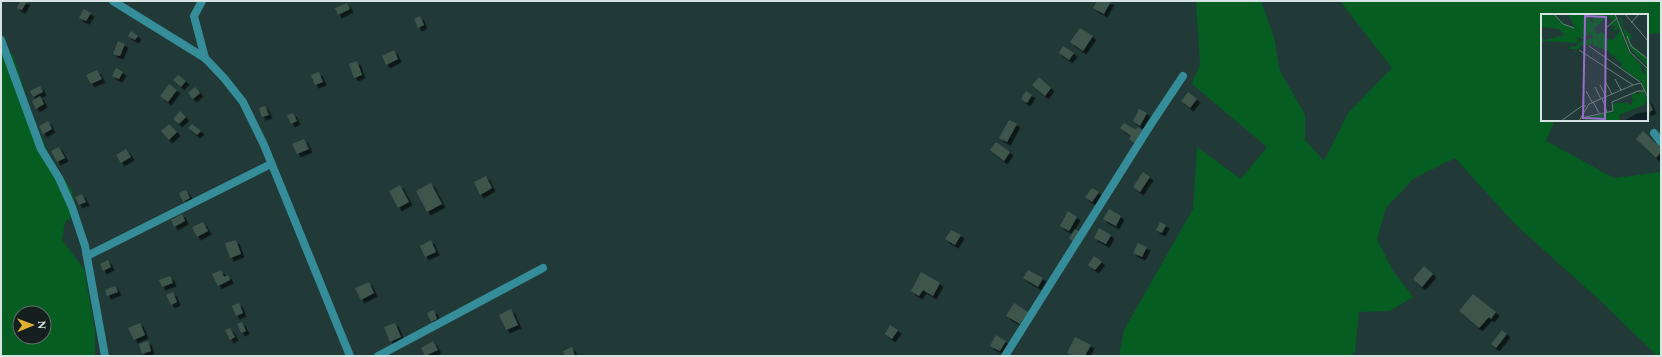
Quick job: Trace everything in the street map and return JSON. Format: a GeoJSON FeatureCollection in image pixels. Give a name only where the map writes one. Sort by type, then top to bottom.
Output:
{"type":"FeatureCollection","features":[{"type":"Feature","properties":{"kind":"street"},"geometry":{"type":"LineString","coordinates":[[114,1],[205,58],[224,78],[242,102],[264,145],[350,356]]}},
{"type":"Feature","properties":{"kind":"street"},"geometry":{"type":"LineString","coordinates":[[202,1],[194,16],[205,58]]}},
{"type":"Feature","properties":{"kind":"street"},"geometry":{"type":"LineString","coordinates":[[1,40],[41,148],[72,207],[87,256],[105,356]]}},
{"type":"Feature","properties":{"kind":"street"},"geometry":{"type":"LineString","coordinates":[[1005,356],[1151,124],[1184,76]]}},
{"type":"Feature","properties":{"kind":"street"},"geometry":{"type":"LineString","coordinates":[[1654,133],[1661,142]]}},
{"type":"Feature","properties":{"kind":"street"},"geometry":{"type":"LineString","coordinates":[[87,256],[271,164]]}},
{"type":"Feature","properties":{"kind":"street"},"geometry":{"type":"LineString","coordinates":[[378,356],[543,268]]}},
{"type":"Feature","properties":{"kind":"green space"},"geometry":{"type":"Polygon","coordinates":[[[1196,1],[1261,1],[1274,37],[1280,71],[1305,115],[1305,140],[1324,161],[1348,113],[1392,68],[1340,1],[1661,1],[1661,33],[1648,34],[1648,14],[1541,14],[1541,121],[1555,121],[1546,141],[1614,178],[1661,172],[1661,356],[1657,356],[1605,305],[1515,224],[1455,158],[1413,179],[1386,208],[1377,239],[1393,271],[1413,297],[1390,311],[1359,312],[1355,352],[1350,356],[1119,356],[1124,330],[1193,209],[1197,147],[1241,179],[1267,147],[1192,84],[1200,64],[1196,1]]]}},
{"type":"Feature","properties":{"kind":"green space"},"geometry":{"type":"Polygon","coordinates":[[[1,46],[13,55],[32,115],[52,162],[72,190],[76,214],[65,222],[62,240],[84,269],[95,332],[95,356],[1,356],[1,46]]]}},
{"type":"Feature","properties":{"kind":"building"},"geometry":{"type":"Polygon","coordinates":[[[20,1],[27,1],[22,10],[17,8],[20,1]]]}},
{"type":"Feature","properties":{"kind":"building"},"geometry":{"type":"Polygon","coordinates":[[[1097,1],[1111,1],[1104,14],[1093,8],[1097,1]]]}},
{"type":"Feature","properties":{"kind":"building"},"geometry":{"type":"Polygon","coordinates":[[[347,3],[350,9],[338,15],[335,8],[347,3]]]}},
{"type":"Feature","properties":{"kind":"building"},"geometry":{"type":"Polygon","coordinates":[[[84,9],[91,13],[86,21],[79,18],[84,9]]]}},
{"type":"Feature","properties":{"kind":"building"},"geometry":{"type":"Polygon","coordinates":[[[420,16],[424,25],[418,28],[414,19],[420,16]]]}},
{"type":"Feature","properties":{"kind":"building"},"geometry":{"type":"Polygon","coordinates":[[[1080,28],[1093,36],[1083,51],[1070,42],[1080,28]]]}},
{"type":"Feature","properties":{"kind":"building"},"geometry":{"type":"Polygon","coordinates":[[[131,31],[138,36],[135,40],[128,36],[131,31]]]}},
{"type":"Feature","properties":{"kind":"building"},"geometry":{"type":"Polygon","coordinates":[[[118,41],[125,44],[120,56],[113,54],[118,41]]]}},
{"type":"Feature","properties":{"kind":"building"},"geometry":{"type":"Polygon","coordinates":[[[1063,46],[1074,53],[1069,60],[1059,53],[1063,46]]]}},
{"type":"Feature","properties":{"kind":"building"},"geometry":{"type":"Polygon","coordinates":[[[394,50],[398,59],[386,65],[382,56],[394,50]]]}},
{"type":"Feature","properties":{"kind":"building"},"geometry":{"type":"Polygon","coordinates":[[[357,61],[362,75],[354,78],[349,64],[357,61]]]}},
{"type":"Feature","properties":{"kind":"building"},"geometry":{"type":"Polygon","coordinates":[[[116,68],[123,72],[119,79],[112,76],[116,68]]]}},
{"type":"Feature","properties":{"kind":"building"},"geometry":{"type":"Polygon","coordinates":[[[97,70],[102,79],[91,84],[86,75],[97,70]]]}},
{"type":"Feature","properties":{"kind":"building"},"geometry":{"type":"Polygon","coordinates":[[[319,72],[323,82],[315,85],[311,75],[319,72]]]}},
{"type":"Feature","properties":{"kind":"building"},"geometry":{"type":"Polygon","coordinates":[[[178,75],[186,81],[181,87],[173,80],[178,75]]]}},
{"type":"Feature","properties":{"kind":"building"},"geometry":{"type":"Polygon","coordinates":[[[1039,77],[1051,88],[1045,96],[1032,85],[1039,77]]]}},
{"type":"Feature","properties":{"kind":"building"},"geometry":{"type":"Polygon","coordinates":[[[169,84],[177,90],[168,102],[160,96],[169,84]]]}},
{"type":"Feature","properties":{"kind":"building"},"geometry":{"type":"Polygon","coordinates":[[[40,86],[43,92],[33,97],[30,91],[40,86]]]}},
{"type":"Feature","properties":{"kind":"building"},"geometry":{"type":"Polygon","coordinates":[[[195,87],[200,93],[193,99],[188,93],[195,87]]]}},
{"type":"Feature","properties":{"kind":"building"},"geometry":{"type":"Polygon","coordinates":[[[1026,91],[1032,95],[1027,103],[1021,99],[1026,91]]]}},
{"type":"Feature","properties":{"kind":"building"},"geometry":{"type":"Polygon","coordinates":[[[1188,92],[1197,99],[1190,108],[1181,101],[1188,92]]]}},
{"type":"Feature","properties":{"kind":"building"},"geometry":{"type":"Polygon","coordinates":[[[40,96],[44,104],[36,109],[32,101],[40,96]]]}},
{"type":"Feature","properties":{"kind":"building"},"geometry":{"type":"Polygon","coordinates":[[[1648,100],[1653,110],[1648,112],[1648,100]]]}},
{"type":"Feature","properties":{"kind":"building"},"geometry":{"type":"Polygon","coordinates":[[[265,106],[269,115],[262,117],[259,108],[265,106]]]}},
{"type":"Feature","properties":{"kind":"building"},"geometry":{"type":"Polygon","coordinates":[[[1139,109],[1147,113],[1140,126],[1133,121],[1139,109]]]}},
{"type":"Feature","properties":{"kind":"building"},"geometry":{"type":"Polygon","coordinates":[[[180,111],[186,117],[179,124],[173,119],[180,111]]]}},
{"type":"Feature","properties":{"kind":"building"},"geometry":{"type":"Polygon","coordinates":[[[293,113],[297,121],[291,124],[287,115],[293,113]]]}},
{"type":"Feature","properties":{"kind":"building"},"geometry":{"type":"Polygon","coordinates":[[[1009,120],[1017,124],[1007,142],[999,138],[1009,120]]]}},
{"type":"Feature","properties":{"kind":"building"},"geometry":{"type":"Polygon","coordinates":[[[48,121],[52,129],[43,134],[39,126],[48,121]]]}},
{"type":"Feature","properties":{"kind":"building"},"geometry":{"type":"Polygon","coordinates":[[[1124,123],[1136,130],[1138,127],[1143,131],[1135,144],[1129,139],[1131,136],[1120,128],[1124,123]]]}},
{"type":"Feature","properties":{"kind":"building"},"geometry":{"type":"Polygon","coordinates":[[[169,124],[177,132],[169,140],[161,131],[169,124]]]}},
{"type":"Feature","properties":{"kind":"building"},"geometry":{"type":"Polygon","coordinates":[[[192,124],[201,131],[197,135],[188,128],[192,124]]]}},
{"type":"Feature","properties":{"kind":"building"},"geometry":{"type":"Polygon","coordinates":[[[1643,131],[1661,148],[1661,152],[1656,158],[1636,139],[1643,131]]]}},
{"type":"Feature","properties":{"kind":"building"},"geometry":{"type":"Polygon","coordinates":[[[304,139],[309,149],[297,154],[292,144],[304,139]]]}},
{"type":"Feature","properties":{"kind":"building"},"geometry":{"type":"Polygon","coordinates":[[[996,142],[1010,152],[1004,161],[990,150],[996,142]]]}},
{"type":"Feature","properties":{"kind":"building"},"geometry":{"type":"Polygon","coordinates":[[[59,147],[65,158],[57,162],[51,151],[59,147]]]}},
{"type":"Feature","properties":{"kind":"building"},"geometry":{"type":"Polygon","coordinates":[[[126,149],[131,157],[121,163],[116,155],[126,149]]]}},
{"type":"Feature","properties":{"kind":"building"},"geometry":{"type":"Polygon","coordinates":[[[1143,172],[1150,177],[1140,192],[1133,187],[1143,172]]]}},
{"type":"Feature","properties":{"kind":"building"},"geometry":{"type":"Polygon","coordinates":[[[486,176],[492,188],[480,195],[474,182],[486,176]]]}},
{"type":"Feature","properties":{"kind":"building"},"geometry":{"type":"Polygon","coordinates":[[[431,183],[442,204],[427,212],[416,191],[431,183]]]}},
{"type":"Feature","properties":{"kind":"building"},"geometry":{"type":"Polygon","coordinates":[[[400,185],[409,202],[398,208],[389,191],[400,185]]]}},
{"type":"Feature","properties":{"kind":"building"},"geometry":{"type":"Polygon","coordinates":[[[1092,188],[1099,192],[1092,202],[1085,197],[1092,188]]]}},
{"type":"Feature","properties":{"kind":"building"},"geometry":{"type":"Polygon","coordinates":[[[186,190],[190,198],[183,202],[179,193],[186,190]]]}},
{"type":"Feature","properties":{"kind":"building"},"geometry":{"type":"Polygon","coordinates":[[[82,194],[86,202],[79,205],[75,197],[82,194]]]}},
{"type":"Feature","properties":{"kind":"building"},"geometry":{"type":"Polygon","coordinates":[[[1109,209],[1121,216],[1116,226],[1103,219],[1109,209]]]}},
{"type":"Feature","properties":{"kind":"building"},"geometry":{"type":"Polygon","coordinates":[[[1068,211],[1077,217],[1069,231],[1060,226],[1068,211]]]}},
{"type":"Feature","properties":{"kind":"building"},"geometry":{"type":"Polygon","coordinates":[[[182,214],[185,221],[174,227],[171,220],[182,214]]]}},
{"type":"Feature","properties":{"kind":"building"},"geometry":{"type":"Polygon","coordinates":[[[203,222],[208,231],[197,237],[192,227],[203,222]]]}},
{"type":"Feature","properties":{"kind":"building"},"geometry":{"type":"Polygon","coordinates":[[[1160,222],[1166,225],[1162,233],[1156,230],[1160,222]]]}},
{"type":"Feature","properties":{"kind":"building"},"geometry":{"type":"Polygon","coordinates":[[[1099,228],[1111,235],[1106,244],[1094,238],[1099,228]]]}},
{"type":"Feature","properties":{"kind":"building"},"geometry":{"type":"Polygon","coordinates":[[[1075,229],[1080,232],[1074,242],[1069,238],[1075,229]]]}},
{"type":"Feature","properties":{"kind":"building"},"geometry":{"type":"Polygon","coordinates":[[[951,230],[961,235],[955,245],[945,239],[951,230]]]}},
{"type":"Feature","properties":{"kind":"building"},"geometry":{"type":"Polygon","coordinates":[[[236,240],[241,254],[230,258],[225,243],[236,240]]]}},
{"type":"Feature","properties":{"kind":"building"},"geometry":{"type":"Polygon","coordinates":[[[431,240],[436,252],[425,257],[420,246],[431,240]]]}},
{"type":"Feature","properties":{"kind":"building"},"geometry":{"type":"Polygon","coordinates":[[[1138,243],[1147,247],[1142,257],[1133,253],[1138,243]]]}},
{"type":"Feature","properties":{"kind":"building"},"geometry":{"type":"Polygon","coordinates":[[[1094,256],[1102,262],[1095,270],[1088,265],[1094,256]]]}},
{"type":"Feature","properties":{"kind":"building"},"geometry":{"type":"Polygon","coordinates":[[[108,260],[111,267],[103,271],[100,264],[108,260]]]}},
{"type":"Feature","properties":{"kind":"building"},"geometry":{"type":"Polygon","coordinates":[[[1424,266],[1433,274],[1422,287],[1413,279],[1424,266]]]}},
{"type":"Feature","properties":{"kind":"building"},"geometry":{"type":"Polygon","coordinates":[[[221,270],[224,277],[228,275],[230,280],[218,286],[212,274],[221,270]]]}},
{"type":"Feature","properties":{"kind":"building"},"geometry":{"type":"Polygon","coordinates":[[[1028,270],[1043,278],[1038,287],[1023,278],[1028,270]]]}},
{"type":"Feature","properties":{"kind":"building"},"geometry":{"type":"Polygon","coordinates":[[[921,272],[940,283],[933,296],[923,290],[919,296],[911,291],[921,272]]]}},
{"type":"Feature","properties":{"kind":"building"},"geometry":{"type":"Polygon","coordinates":[[[170,276],[173,283],[162,287],[159,280],[170,276]]]}},
{"type":"Feature","properties":{"kind":"building"},"geometry":{"type":"Polygon","coordinates":[[[369,282],[374,293],[361,300],[355,288],[369,282]]]}},
{"type":"Feature","properties":{"kind":"building"},"geometry":{"type":"Polygon","coordinates":[[[115,286],[118,292],[107,296],[105,290],[115,286]]]}},
{"type":"Feature","properties":{"kind":"building"},"geometry":{"type":"Polygon","coordinates":[[[173,292],[177,302],[171,305],[166,295],[173,292]]]}},
{"type":"Feature","properties":{"kind":"building"},"geometry":{"type":"Polygon","coordinates":[[[1473,294],[1496,312],[1491,319],[1489,317],[1479,328],[1459,311],[1473,294]]]}},
{"type":"Feature","properties":{"kind":"building"},"geometry":{"type":"Polygon","coordinates":[[[239,303],[243,313],[236,316],[232,306],[239,303]]]}},
{"type":"Feature","properties":{"kind":"building"},"geometry":{"type":"Polygon","coordinates":[[[1014,303],[1028,312],[1020,324],[1006,316],[1014,303]]]}},
{"type":"Feature","properties":{"kind":"building"},"geometry":{"type":"Polygon","coordinates":[[[511,309],[518,325],[506,330],[499,315],[511,309]]]}},
{"type":"Feature","properties":{"kind":"building"},"geometry":{"type":"Polygon","coordinates":[[[434,310],[437,319],[431,322],[427,313],[434,310]]]}},
{"type":"Feature","properties":{"kind":"building"},"geometry":{"type":"Polygon","coordinates":[[[242,322],[246,331],[241,333],[237,324],[242,322]]]}},
{"type":"Feature","properties":{"kind":"building"},"geometry":{"type":"Polygon","coordinates":[[[140,323],[145,335],[134,340],[128,328],[140,323]]]}},
{"type":"Feature","properties":{"kind":"building"},"geometry":{"type":"Polygon","coordinates":[[[395,323],[401,337],[390,342],[384,327],[395,323]]]}},
{"type":"Feature","properties":{"kind":"building"},"geometry":{"type":"Polygon","coordinates":[[[890,325],[898,330],[892,339],[885,334],[890,325]]]}},
{"type":"Feature","properties":{"kind":"building"},"geometry":{"type":"Polygon","coordinates":[[[230,328],[235,337],[230,340],[225,330],[230,328]]]}},
{"type":"Feature","properties":{"kind":"building"},"geometry":{"type":"Polygon","coordinates":[[[1502,330],[1507,334],[1496,348],[1491,344],[1502,330]]]}},
{"type":"Feature","properties":{"kind":"building"},"geometry":{"type":"Polygon","coordinates":[[[996,335],[1006,341],[1000,351],[990,346],[996,335]]]}},
{"type":"Feature","properties":{"kind":"building"},"geometry":{"type":"Polygon","coordinates":[[[1075,337],[1091,345],[1085,356],[1072,356],[1067,353],[1075,337]]]}},
{"type":"Feature","properties":{"kind":"building"},"geometry":{"type":"Polygon","coordinates":[[[148,341],[151,351],[142,354],[139,344],[148,341]]]}},
{"type":"Feature","properties":{"kind":"building"},"geometry":{"type":"Polygon","coordinates":[[[433,341],[438,350],[425,356],[421,348],[433,341]]]}},
{"type":"Feature","properties":{"kind":"building"},"geometry":{"type":"Polygon","coordinates":[[[572,347],[575,356],[565,356],[563,351],[572,347]]]}}]}
